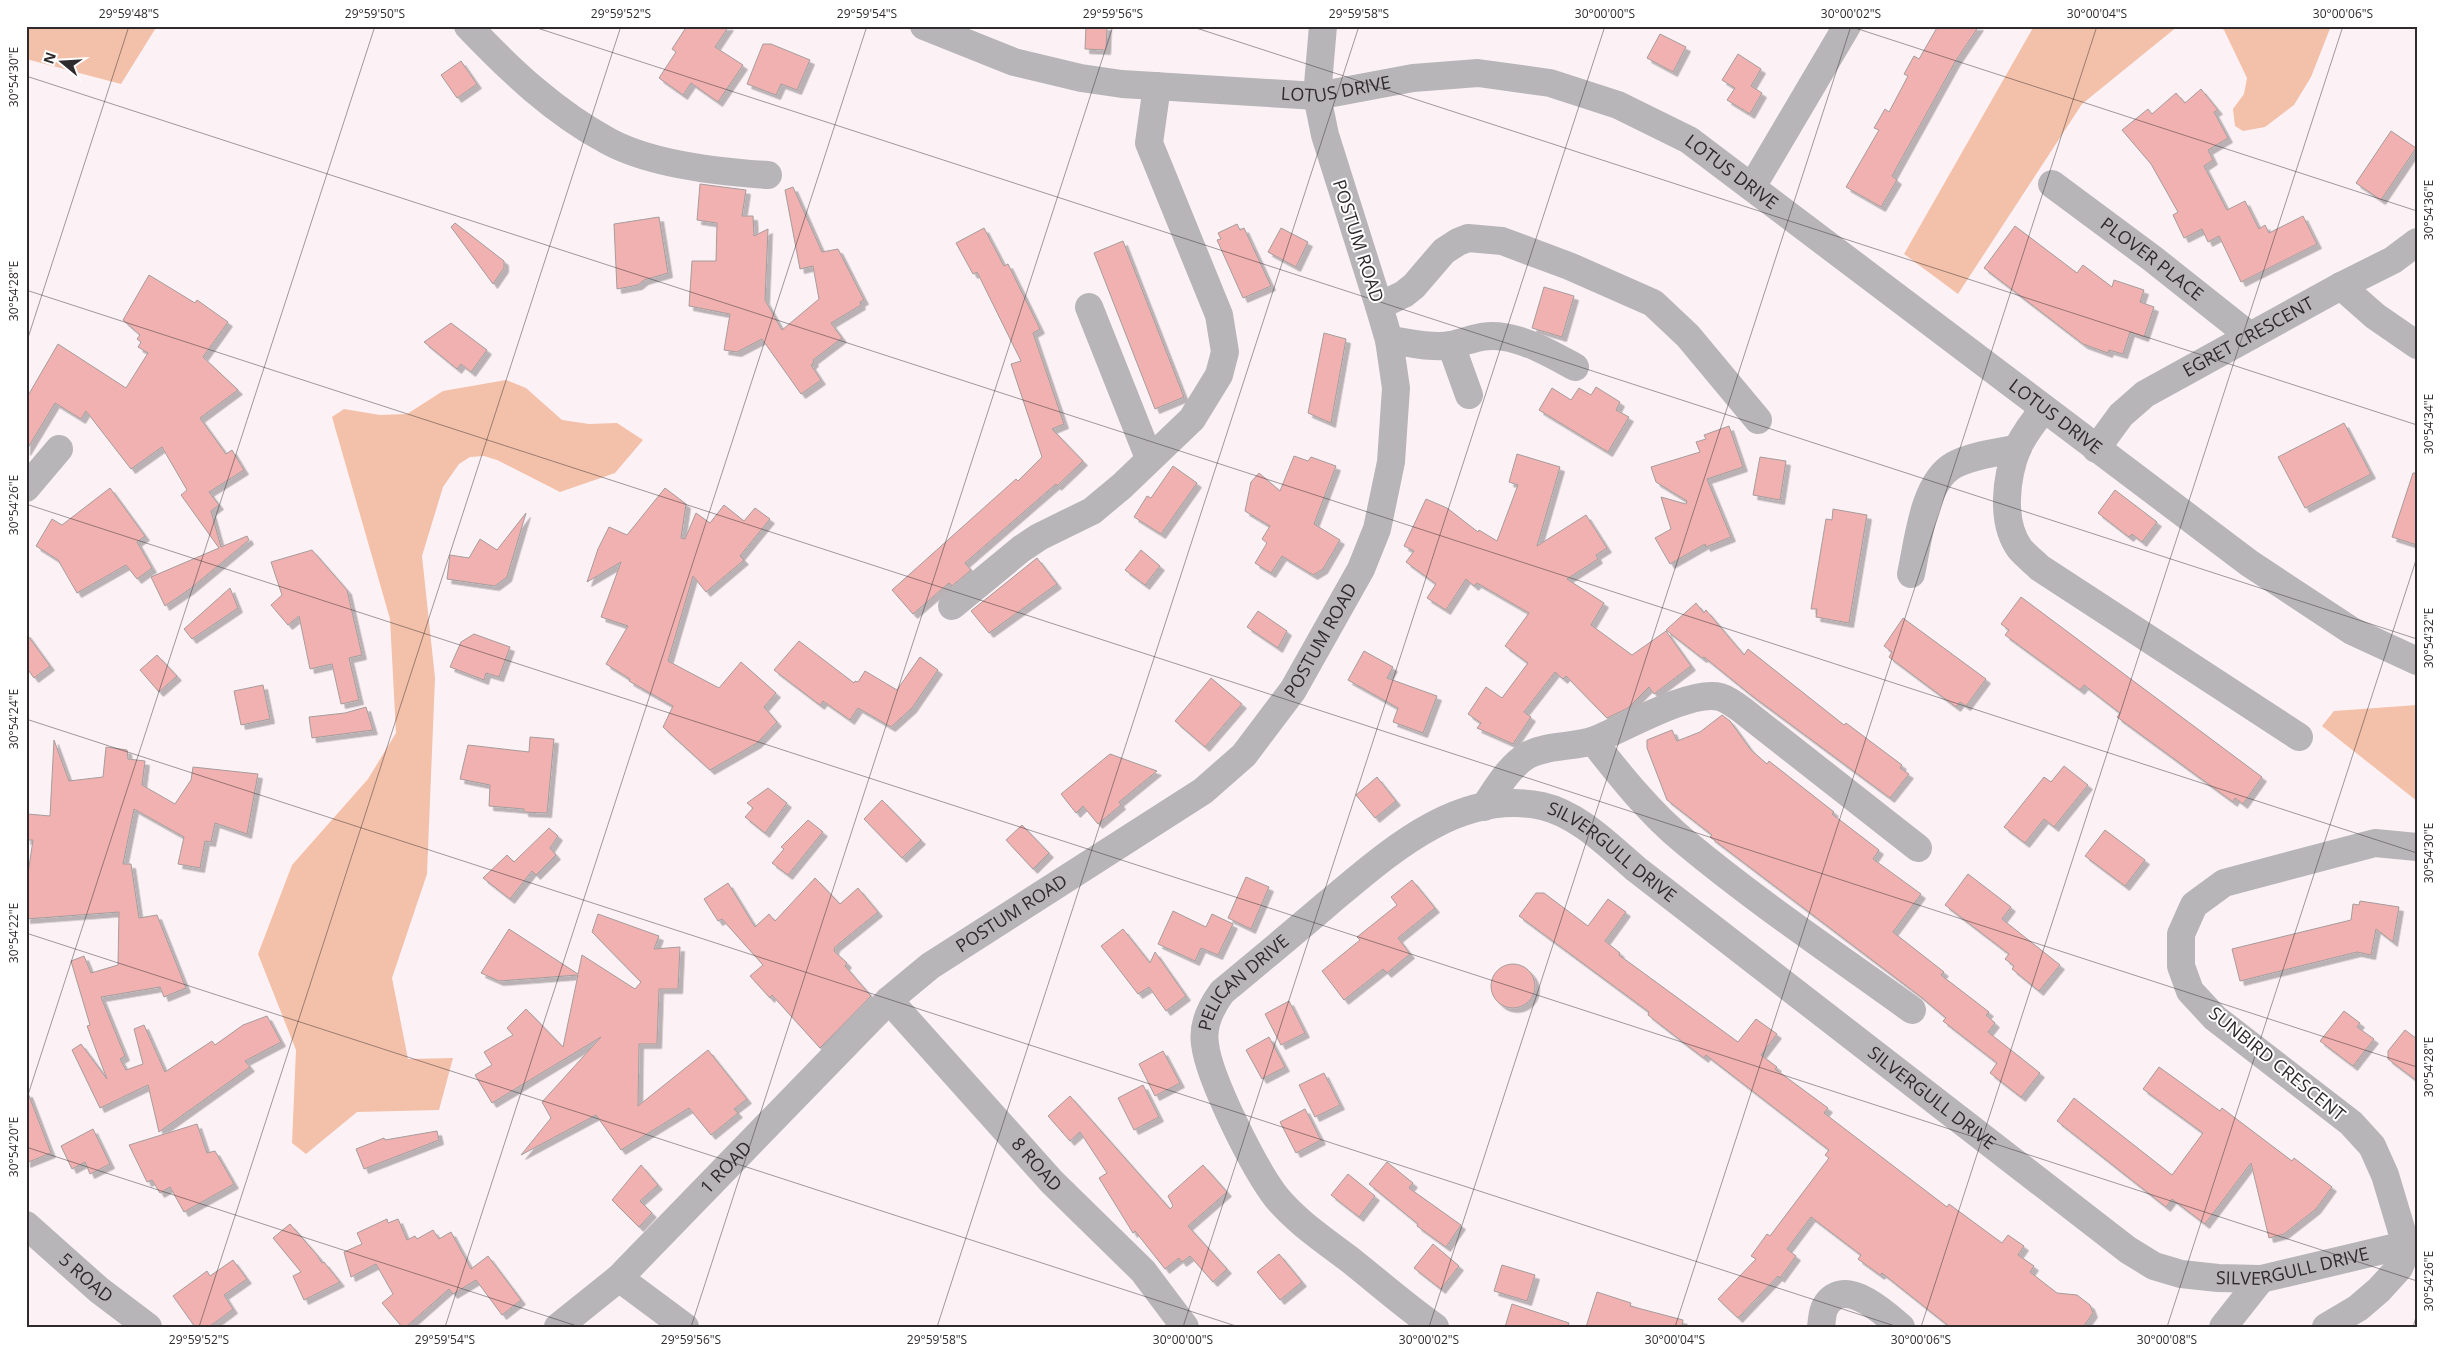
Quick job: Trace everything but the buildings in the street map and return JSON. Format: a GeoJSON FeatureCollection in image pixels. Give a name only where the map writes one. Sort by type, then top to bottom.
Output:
{"type":"FeatureCollection","features":[{"type":"Feature","properties":{"kind":"street"},"geometry":{"type":"LineString","coordinates":[[468,26],[537,94],[564,115],[610,142],[640,154],[690,166],[726,173],[768,175]]}},
{"type":"Feature","properties":{"kind":"street","name":"LOTUS DRIVE"},"geometry":{"type":"LineString","coordinates":[[924,26],[1014,62],[1080,78],[1157,86],[1317,96],[1414,78],[1478,73],[1550,83],[1618,104],[1689,140],[2096,449],[2257,568],[2352,631],[2417,661]]}},
{"type":"Feature","properties":{"kind":"street","name":"POSTUM ROAD"},"geometry":{"type":"LineString","coordinates":[[889,1000],[930,966],[1203,791],[1244,755],[1293,690],[1361,570],[1377,529],[1392,462],[1396,388],[1389,340],[1325,135],[1317,96],[1323,26]]}},
{"type":"Feature","properties":{"kind":"street"},"geometry":{"type":"LineString","coordinates":[[1752,188],[1847,26]]}},
{"type":"Feature","properties":{"kind":"street"},"geometry":{"type":"LineString","coordinates":[[952,606],[1021,549],[1039,537],[1092,511],[1122,486],[1192,418],[1219,375],[1225,352],[1219,316],[1151,151],[1149,136],[1157,86]]}},
{"type":"Feature","properties":{"kind":"street","name":"PLOVER PLACE"},"geometry":{"type":"LineString","coordinates":[[2052,184],[2153,259],[2250,336]]}},
{"type":"Feature","properties":{"kind":"street"},"geometry":{"type":"LineString","coordinates":[[1379,306],[1404,294],[1414,286],[1444,251],[1458,242],[1468,238],[1502,241],[1579,270],[1653,302],[1688,336],[1758,420]]}},
{"type":"Feature","properties":{"kind":"street","name":"EGRET CRESCENT"},"geometry":{"type":"LineString","coordinates":[[2096,449],[2121,415],[2145,394],[2341,286],[2393,260],[2417,242]]}},
{"type":"Feature","properties":{"kind":"street"},"geometry":{"type":"LineString","coordinates":[[2341,286],[2375,316],[2417,345]]}},
{"type":"Feature","properties":{"kind":"street"},"geometry":{"type":"LineString","coordinates":[[1089,307],[1149,458]]}},
{"type":"Feature","properties":{"kind":"street"},"geometry":{"type":"LineString","coordinates":[[1389,340],[1451,345],[1478,336],[1504,336],[1538,348],[1575,367]]}},
{"type":"Feature","properties":{"kind":"street"},"geometry":{"type":"LineString","coordinates":[[1451,345],[1469,395]]}},
{"type":"Feature","properties":{"kind":"street"},"geometry":{"type":"LineString","coordinates":[[2044,409],[2030,426],[2018,448],[2010,478],[2008,520],[2020,548],[2040,568],[2299,737]]}},
{"type":"Feature","properties":{"kind":"street"},"geometry":{"type":"LineString","coordinates":[[1912,574],[1926,504],[1940,478],[1954,466],[1980,457],[2018,448]]}},
{"type":"Feature","properties":{"kind":"street"},"geometry":{"type":"LineString","coordinates":[[26,488],[59,449]]}},
{"type":"Feature","properties":{"kind":"street"},"geometry":{"type":"LineString","coordinates":[[1484,807],[1506,775],[1527,756],[1552,746],[1593,741],[1645,717],[1685,702],[1719,696],[1732,702],[1918,848]]}},
{"type":"Feature","properties":{"kind":"street"},"geometry":{"type":"LineString","coordinates":[[1593,741],[1636,794],[1684,841],[1784,918],[1912,1010]]}},
{"type":"Feature","properties":{"kind":"street","name":"SILVERGULL DRIVE"},"geometry":{"type":"LineString","coordinates":[[1484,807],[1509,802],[1543,806],[1562,813],[1597,836],[1636,869],[2128,1250],[2154,1266],[2181,1274],[2218,1278],[2261,1279],[2411,1243]]}},
{"type":"Feature","properties":{"kind":"street","name":"PELICAN DRIVE"},"geometry":{"type":"LineString","coordinates":[[1435,1327],[1307,1228],[1277,1198],[1232,1115],[1212,1070],[1205,1044],[1205,1026],[1213,1005],[1222,992],[1375,864],[1414,834],[1443,820],[1484,807]]}},
{"type":"Feature","properties":{"kind":"street","name":"SUNBIRD CRESCENT"},"geometry":{"type":"LineString","coordinates":[[2411,1243],[2372,1146],[2351,1123],[2215,1018],[2190,991],[2181,966],[2181,934],[2194,905],[2224,883],[2375,843],[2417,847]]}},
{"type":"Feature","properties":{"kind":"street","name":"1 ROAD"},"geometry":{"type":"LineString","coordinates":[[558,1327],[619,1278],[889,1000]]}},
{"type":"Feature","properties":{"kind":"street","name":"8 ROAD"},"geometry":{"type":"LineString","coordinates":[[889,1000],[1052,1182],[1143,1271],[1185,1327]]}},
{"type":"Feature","properties":{"kind":"street","name":"5 ROAD"},"geometry":{"type":"LineString","coordinates":[[26,1226],[99,1290],[148,1327]]}},
{"type":"Feature","properties":{"kind":"street"},"geometry":{"type":"LineString","coordinates":[[2326,1327],[2358,1308],[2379,1290],[2399,1268],[2411,1243]]}},
{"type":"Feature","properties":{"kind":"street"},"geometry":{"type":"LineString","coordinates":[[619,1278],[685,1327]]}},
{"type":"Feature","properties":{"kind":"street"},"geometry":{"type":"LineString","coordinates":[[2223,1327],[2261,1279]]}},
{"type":"Feature","properties":{"kind":"street"},"geometry":{"type":"LineString","coordinates":[[1821,1327],[1825,1307],[1835,1298],[1845,1294],[1864,1299],[1901,1327]]}},
{"type":"Feature","properties":{"kind":"shaded area"},"geometry":{"type":"Polygon","coordinates":[[[26,26],[157,26],[121,84],[26,59],[26,26]]]}},
{"type":"Feature","properties":{"kind":"shaded area"},"geometry":{"type":"Polygon","coordinates":[[[2034,26],[2178,26],[2082,104],[1958,294],[1904,254],[2034,26]]]}},
{"type":"Feature","properties":{"kind":"shaded area"},"geometry":{"type":"Polygon","coordinates":[[[2217,26],[2331,26],[2311,77],[2294,105],[2265,127],[2243,131],[2235,126],[2233,109],[2244,94],[2247,78],[2224,30],[2217,26]]]}},
{"type":"Feature","properties":{"kind":"shaded area"},"geometry":{"type":"Polygon","coordinates":[[[506,380],[526,388],[562,420],[589,424],[617,423],[643,440],[615,473],[560,492],[497,460],[484,456],[470,457],[459,464],[443,487],[422,556],[435,678],[427,874],[392,978],[408,1059],[453,1058],[439,1110],[357,1112],[306,1154],[292,1143],[296,1050],[258,954],[292,865],[368,779],[396,733],[390,619],[332,417],[344,409],[380,415],[407,414],[443,391],[506,380]]]}},
{"type":"Feature","properties":{"kind":"shaded area"},"geometry":{"type":"Polygon","coordinates":[[[2417,705],[2417,801],[2322,726],[2334,711],[2417,705]]]}}]}
